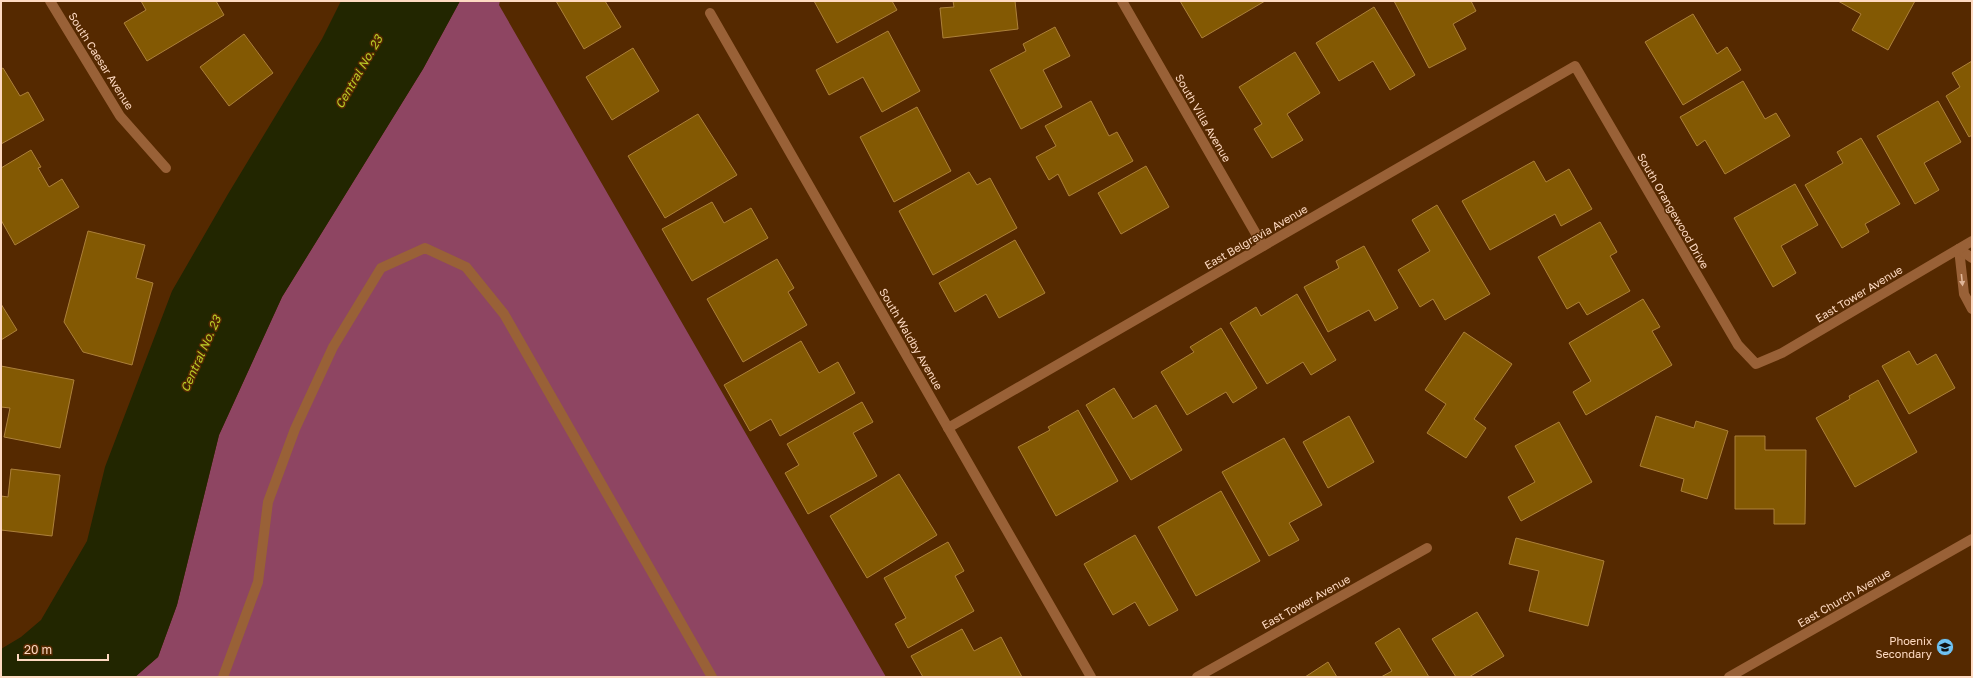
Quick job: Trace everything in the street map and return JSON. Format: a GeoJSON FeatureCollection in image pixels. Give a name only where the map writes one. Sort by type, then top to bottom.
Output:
{"type":"FeatureCollection","features":[{"type":"Feature","properties":{"kind":"street","name":"South Caesar Avenue"},"geometry":{"type":"LineString","coordinates":[[50,1],[120,116],[166,168]]}},
{"type":"Feature","properties":{"kind":"street","name":"South Villa Avenue"},"geometry":{"type":"LineString","coordinates":[[1122,1],[1263,246]]}},
{"type":"Feature","properties":{"kind":"street","name":"South Waldby Avenue"},"geometry":{"type":"LineString","coordinates":[[710,13],[1091,677]]}},
{"type":"Feature","properties":{"kind":"street","name":"East Belgravia Avenue"},"geometry":{"type":"LineString","coordinates":[[948,428],[1575,66]]}},
{"type":"Feature","properties":{"kind":"street","name":"South Orangewood Drive"},"geometry":{"type":"LineString","coordinates":[[1575,66],[1738,345],[1756,364]]}},
{"type":"Feature","properties":{"kind":"street","name":"East Tower Avenue"},"geometry":{"type":"LineString","coordinates":[[1756,364],[1782,353],[1972,241]]}},
{"type":"Feature","properties":{"kind":"street"},"geometry":{"type":"LineString","coordinates":[[223,677],[258,582],[268,502],[295,430],[333,347],[382,268],[425,248],[466,267],[504,314],[712,677]]}},
{"type":"Feature","properties":{"kind":"street"},"geometry":{"type":"LineString","coordinates":[[1959,249],[1972,258]]}},
{"type":"Feature","properties":{"kind":"street"},"geometry":{"type":"LineString","coordinates":[[1959,249],[1964,294],[1972,309]]}},
{"type":"Feature","properties":{"kind":"street","name":"East Church Avenue"},"geometry":{"type":"LineString","coordinates":[[1729,677],[1972,539]]}},
{"type":"Feature","properties":{"kind":"street","name":"East Tower Avenue"},"geometry":{"type":"LineString","coordinates":[[1197,677],[1427,548]]}},
{"type":"Feature","properties":{"kind":"shaded area"},"geometry":{"type":"Polygon","coordinates":[[[460,1],[500,1],[499,5],[886,677],[135,677],[158,657],[177,605],[219,435],[282,297],[423,69],[460,1]]]}},
{"type":"Feature","properties":{"kind":"water","name":"Central No. 23"},"geometry":{"type":"Polygon","coordinates":[[[341,1],[460,1],[423,69],[282,297],[219,435],[177,605],[158,657],[135,677],[1,677],[1,649],[21,637],[41,620],[87,541],[105,467],[172,291],[228,194],[322,39],[341,1]]]}},
{"type":"Feature","properties":{"kind":"building"},"geometry":{"type":"Polygon","coordinates":[[[141,1],[216,1],[224,15],[147,61],[124,23],[146,10],[141,1]]]}},
{"type":"Feature","properties":{"kind":"building"},"geometry":{"type":"Polygon","coordinates":[[[556,1],[605,1],[621,27],[584,49],[556,1]]]}},
{"type":"Feature","properties":{"kind":"building"},"geometry":{"type":"Polygon","coordinates":[[[814,1],[892,1],[897,10],[837,43],[814,1]]]}},
{"type":"Feature","properties":{"kind":"building"},"geometry":{"type":"Polygon","coordinates":[[[953,1],[1015,1],[1018,29],[943,38],[940,8],[954,7],[953,1]]]}},
{"type":"Feature","properties":{"kind":"building"},"geometry":{"type":"Polygon","coordinates":[[[1180,1],[1265,1],[1202,38],[1180,1]]]}},
{"type":"Feature","properties":{"kind":"building"},"geometry":{"type":"Polygon","coordinates":[[[1394,1],[1471,1],[1476,11],[1453,24],[1466,49],[1429,68],[1394,1]]]}},
{"type":"Feature","properties":{"kind":"building"},"geometry":{"type":"Polygon","coordinates":[[[1838,1],[1915,1],[1888,50],[1852,30],[1861,14],[1838,1]]]}},
{"type":"Feature","properties":{"kind":"building"},"geometry":{"type":"Polygon","coordinates":[[[1374,7],[1415,75],[1390,90],[1373,61],[1339,81],[1316,43],[1374,7]]]}},
{"type":"Feature","properties":{"kind":"building"},"geometry":{"type":"Polygon","coordinates":[[[1693,14],[1717,54],[1727,47],[1741,70],[1683,105],[1645,42],[1693,14]]]}},
{"type":"Feature","properties":{"kind":"building"},"geometry":{"type":"Polygon","coordinates":[[[1055,27],[1070,56],[1043,70],[1062,107],[1021,129],[990,70],[1026,51],[1023,44],[1055,27]]]}},
{"type":"Feature","properties":{"kind":"building"},"geometry":{"type":"Polygon","coordinates":[[[888,31],[920,91],[882,112],[863,77],[829,95],[816,70],[888,31]]]}},
{"type":"Feature","properties":{"kind":"building"},"geometry":{"type":"Polygon","coordinates":[[[244,34],[273,73],[229,106],[200,67],[244,34]]]}},
{"type":"Feature","properties":{"kind":"building"},"geometry":{"type":"Polygon","coordinates":[[[633,48],[659,91],[612,120],[586,77],[633,48]]]}},
{"type":"Feature","properties":{"kind":"building"},"geometry":{"type":"Polygon","coordinates":[[[1295,52],[1320,93],[1287,114],[1303,140],[1272,158],[1254,129],[1262,124],[1239,87],[1295,52]]]}},
{"type":"Feature","properties":{"kind":"building"},"geometry":{"type":"Polygon","coordinates":[[[1972,61],[1972,135],[1969,137],[1946,96],[1960,87],[1952,73],[1972,61]]]}},
{"type":"Feature","properties":{"kind":"building"},"geometry":{"type":"Polygon","coordinates":[[[3,68],[20,96],[28,92],[44,120],[1,144],[1,69],[3,68]]]}},
{"type":"Feature","properties":{"kind":"building"},"geometry":{"type":"Polygon","coordinates":[[[1743,81],[1765,119],[1776,113],[1790,136],[1725,174],[1705,140],[1697,146],[1680,117],[1743,81]]]}},
{"type":"Feature","properties":{"kind":"building"},"geometry":{"type":"Polygon","coordinates":[[[1091,101],[1109,136],[1117,132],[1133,161],[1069,196],[1058,174],[1049,180],[1036,157],[1056,146],[1045,126],[1091,101]]]}},
{"type":"Feature","properties":{"kind":"building"},"geometry":{"type":"Polygon","coordinates":[[[1938,101],[1961,142],[1924,163],[1939,190],[1915,204],[1877,136],[1938,101]]]}},
{"type":"Feature","properties":{"kind":"building"},"geometry":{"type":"Polygon","coordinates":[[[917,107],[951,171],[894,202],[860,137],[917,107]]]}},
{"type":"Feature","properties":{"kind":"building"},"geometry":{"type":"Polygon","coordinates":[[[698,114],[737,175],[665,218],[628,156],[698,114]]]}},
{"type":"Feature","properties":{"kind":"building"},"geometry":{"type":"Polygon","coordinates":[[[1861,138],[1900,204],[1865,224],[1869,232],[1842,248],[1805,185],[1843,163],[1837,152],[1861,138]]]}},
{"type":"Feature","properties":{"kind":"building"},"geometry":{"type":"Polygon","coordinates":[[[31,150],[41,167],[38,168],[49,187],[62,179],[79,207],[15,245],[1,220],[1,168],[31,150]]]}},
{"type":"Feature","properties":{"kind":"building"},"geometry":{"type":"Polygon","coordinates":[[[1534,161],[1546,182],[1569,169],[1592,209],[1561,226],[1555,214],[1490,250],[1462,201],[1534,161]]]}},
{"type":"Feature","properties":{"kind":"building"},"geometry":{"type":"Polygon","coordinates":[[[1146,166],[1169,207],[1121,234],[1098,193],[1146,166]]]}},
{"type":"Feature","properties":{"kind":"building"},"geometry":{"type":"Polygon","coordinates":[[[969,172],[977,185],[990,178],[1017,228],[933,275],[899,211],[969,172]]]}},
{"type":"Feature","properties":{"kind":"building"},"geometry":{"type":"Polygon","coordinates":[[[1795,184],[1818,225],[1781,246],[1796,273],[1773,287],[1734,218],[1795,184]]]}},
{"type":"Feature","properties":{"kind":"building"},"geometry":{"type":"Polygon","coordinates":[[[712,202],[724,223],[751,208],[768,238],[692,281],[662,229],[712,202]]]}},
{"type":"Feature","properties":{"kind":"building"},"geometry":{"type":"Polygon","coordinates":[[[1437,205],[1490,294],[1445,320],[1433,299],[1420,307],[1398,270],[1430,251],[1412,220],[1437,205]]]}},
{"type":"Feature","properties":{"kind":"building"},"geometry":{"type":"Polygon","coordinates":[[[1600,222],[1617,252],[1610,256],[1630,291],[1587,315],[1579,302],[1567,309],[1538,257],[1600,222]]]}},
{"type":"Feature","properties":{"kind":"building"},"geometry":{"type":"Polygon","coordinates":[[[88,231],[145,245],[136,278],[153,283],[132,365],[83,352],[64,322],[88,231]]]}},
{"type":"Feature","properties":{"kind":"building"},"geometry":{"type":"Polygon","coordinates":[[[1015,240],[1045,293],[999,318],[986,294],[955,312],[939,283],[1015,240]]]}},
{"type":"Feature","properties":{"kind":"building"},"geometry":{"type":"Polygon","coordinates":[[[1364,246],[1398,308],[1375,321],[1369,310],[1328,332],[1304,287],[1339,268],[1336,261],[1364,246]]]}},
{"type":"Feature","properties":{"kind":"building"},"geometry":{"type":"Polygon","coordinates":[[[777,259],[794,288],[788,292],[807,325],[743,362],[707,299],[777,259]]]}},
{"type":"Feature","properties":{"kind":"building"},"geometry":{"type":"Polygon","coordinates":[[[1297,294],[1336,360],[1311,375],[1303,362],[1267,384],[1230,323],[1256,307],[1261,316],[1297,294]]]}},
{"type":"Feature","properties":{"kind":"building"},"geometry":{"type":"Polygon","coordinates":[[[1643,299],[1660,327],[1652,331],[1672,365],[1586,415],[1573,392],[1591,381],[1569,343],[1643,299]]]}},
{"type":"Feature","properties":{"kind":"building"},"geometry":{"type":"Polygon","coordinates":[[[1,304],[17,330],[1,340],[1,304]]]}},
{"type":"Feature","properties":{"kind":"building"},"geometry":{"type":"Polygon","coordinates":[[[1221,328],[1257,388],[1233,403],[1226,392],[1187,415],[1161,372],[1194,352],[1190,347],[1221,328]]]}},
{"type":"Feature","properties":{"kind":"building"},"geometry":{"type":"Polygon","coordinates":[[[1464,332],[1512,364],[1474,419],[1486,428],[1466,458],[1427,433],[1446,404],[1425,390],[1464,332]]]}},
{"type":"Feature","properties":{"kind":"building"},"geometry":{"type":"Polygon","coordinates":[[[801,341],[819,373],[838,362],[855,393],[780,436],[771,419],[750,431],[724,385],[801,341]]]}},
{"type":"Feature","properties":{"kind":"building"},"geometry":{"type":"Polygon","coordinates":[[[1909,351],[1917,365],[1936,354],[1955,388],[1909,414],[1882,366],[1909,351]]]}},
{"type":"Feature","properties":{"kind":"building"},"geometry":{"type":"Polygon","coordinates":[[[1,366],[74,380],[60,448],[4,437],[10,408],[1,407],[1,366]]]}},
{"type":"Feature","properties":{"kind":"building"},"geometry":{"type":"Polygon","coordinates":[[[1878,380],[1917,452],[1855,487],[1816,418],[1850,399],[1849,396],[1878,380]]]}},
{"type":"Feature","properties":{"kind":"building"},"geometry":{"type":"Polygon","coordinates":[[[1114,388],[1133,419],[1156,405],[1182,450],[1131,480],[1086,405],[1114,388]]]}},
{"type":"Feature","properties":{"kind":"building"},"geometry":{"type":"Polygon","coordinates":[[[862,402],[873,422],[853,433],[877,476],[808,514],[785,473],[799,465],[787,444],[862,402]]]}},
{"type":"Feature","properties":{"kind":"building"},"geometry":{"type":"Polygon","coordinates":[[[1078,410],[1118,481],[1056,516],[1018,447],[1050,430],[1048,427],[1078,410]]]}},
{"type":"Feature","properties":{"kind":"building"},"geometry":{"type":"Polygon","coordinates":[[[1349,416],[1374,462],[1328,488],[1303,442],[1349,416]]]}},
{"type":"Feature","properties":{"kind":"building"},"geometry":{"type":"Polygon","coordinates":[[[1656,416],[1694,428],[1696,421],[1728,431],[1707,499],[1681,491],[1684,479],[1640,466],[1656,416]]]}},
{"type":"Feature","properties":{"kind":"building"},"geometry":{"type":"Polygon","coordinates":[[[1559,422],[1592,482],[1521,521],[1508,497],[1535,482],[1515,446],[1559,422]]]}},
{"type":"Feature","properties":{"kind":"building"},"geometry":{"type":"Polygon","coordinates":[[[1735,436],[1765,436],[1765,450],[1806,450],[1805,524],[1774,524],[1774,509],[1735,509],[1735,436]]]}},
{"type":"Feature","properties":{"kind":"building"},"geometry":{"type":"Polygon","coordinates":[[[1284,438],[1322,505],[1289,523],[1299,540],[1269,556],[1222,472],[1284,438]]]}},
{"type":"Feature","properties":{"kind":"building"},"geometry":{"type":"Polygon","coordinates":[[[11,469],[60,475],[52,536],[1,530],[1,496],[8,497],[11,469]]]}},
{"type":"Feature","properties":{"kind":"building"},"geometry":{"type":"Polygon","coordinates":[[[899,474],[937,535],[867,578],[830,516],[899,474]]]}},
{"type":"Feature","properties":{"kind":"building"},"geometry":{"type":"Polygon","coordinates":[[[1221,491],[1260,561],[1196,596],[1158,527],[1221,491]]]}},
{"type":"Feature","properties":{"kind":"building"},"geometry":{"type":"Polygon","coordinates":[[[1135,535],[1178,610],[1149,626],[1135,602],[1113,615],[1084,564],[1135,535]]]}},
{"type":"Feature","properties":{"kind":"building"},"geometry":{"type":"Polygon","coordinates":[[[1516,538],[1604,561],[1588,626],[1529,611],[1539,571],[1509,564],[1516,538]]]}},
{"type":"Feature","properties":{"kind":"building"},"geometry":{"type":"Polygon","coordinates":[[[948,542],[964,571],[955,576],[974,611],[908,648],[895,624],[906,618],[884,578],[948,542]]]}},
{"type":"Feature","properties":{"kind":"building"},"geometry":{"type":"Polygon","coordinates":[[[1477,612],[1504,656],[1469,677],[1456,677],[1432,639],[1477,612]]]}},
{"type":"Feature","properties":{"kind":"building"},"geometry":{"type":"Polygon","coordinates":[[[1399,628],[1429,677],[1381,677],[1392,671],[1375,643],[1399,628]]]}},
{"type":"Feature","properties":{"kind":"building"},"geometry":{"type":"Polygon","coordinates":[[[962,629],[974,651],[1001,637],[1022,677],[923,677],[911,656],[962,629]]]}},
{"type":"Feature","properties":{"kind":"building"},"geometry":{"type":"Polygon","coordinates":[[[1328,662],[1337,677],[1305,677],[1328,662]]]}},
{"type":"Feature","properties":{"kind":"place","name":"Phoenix Secondary"},"geometry":{"type":"Point","coordinates":[1945,647]}}]}
